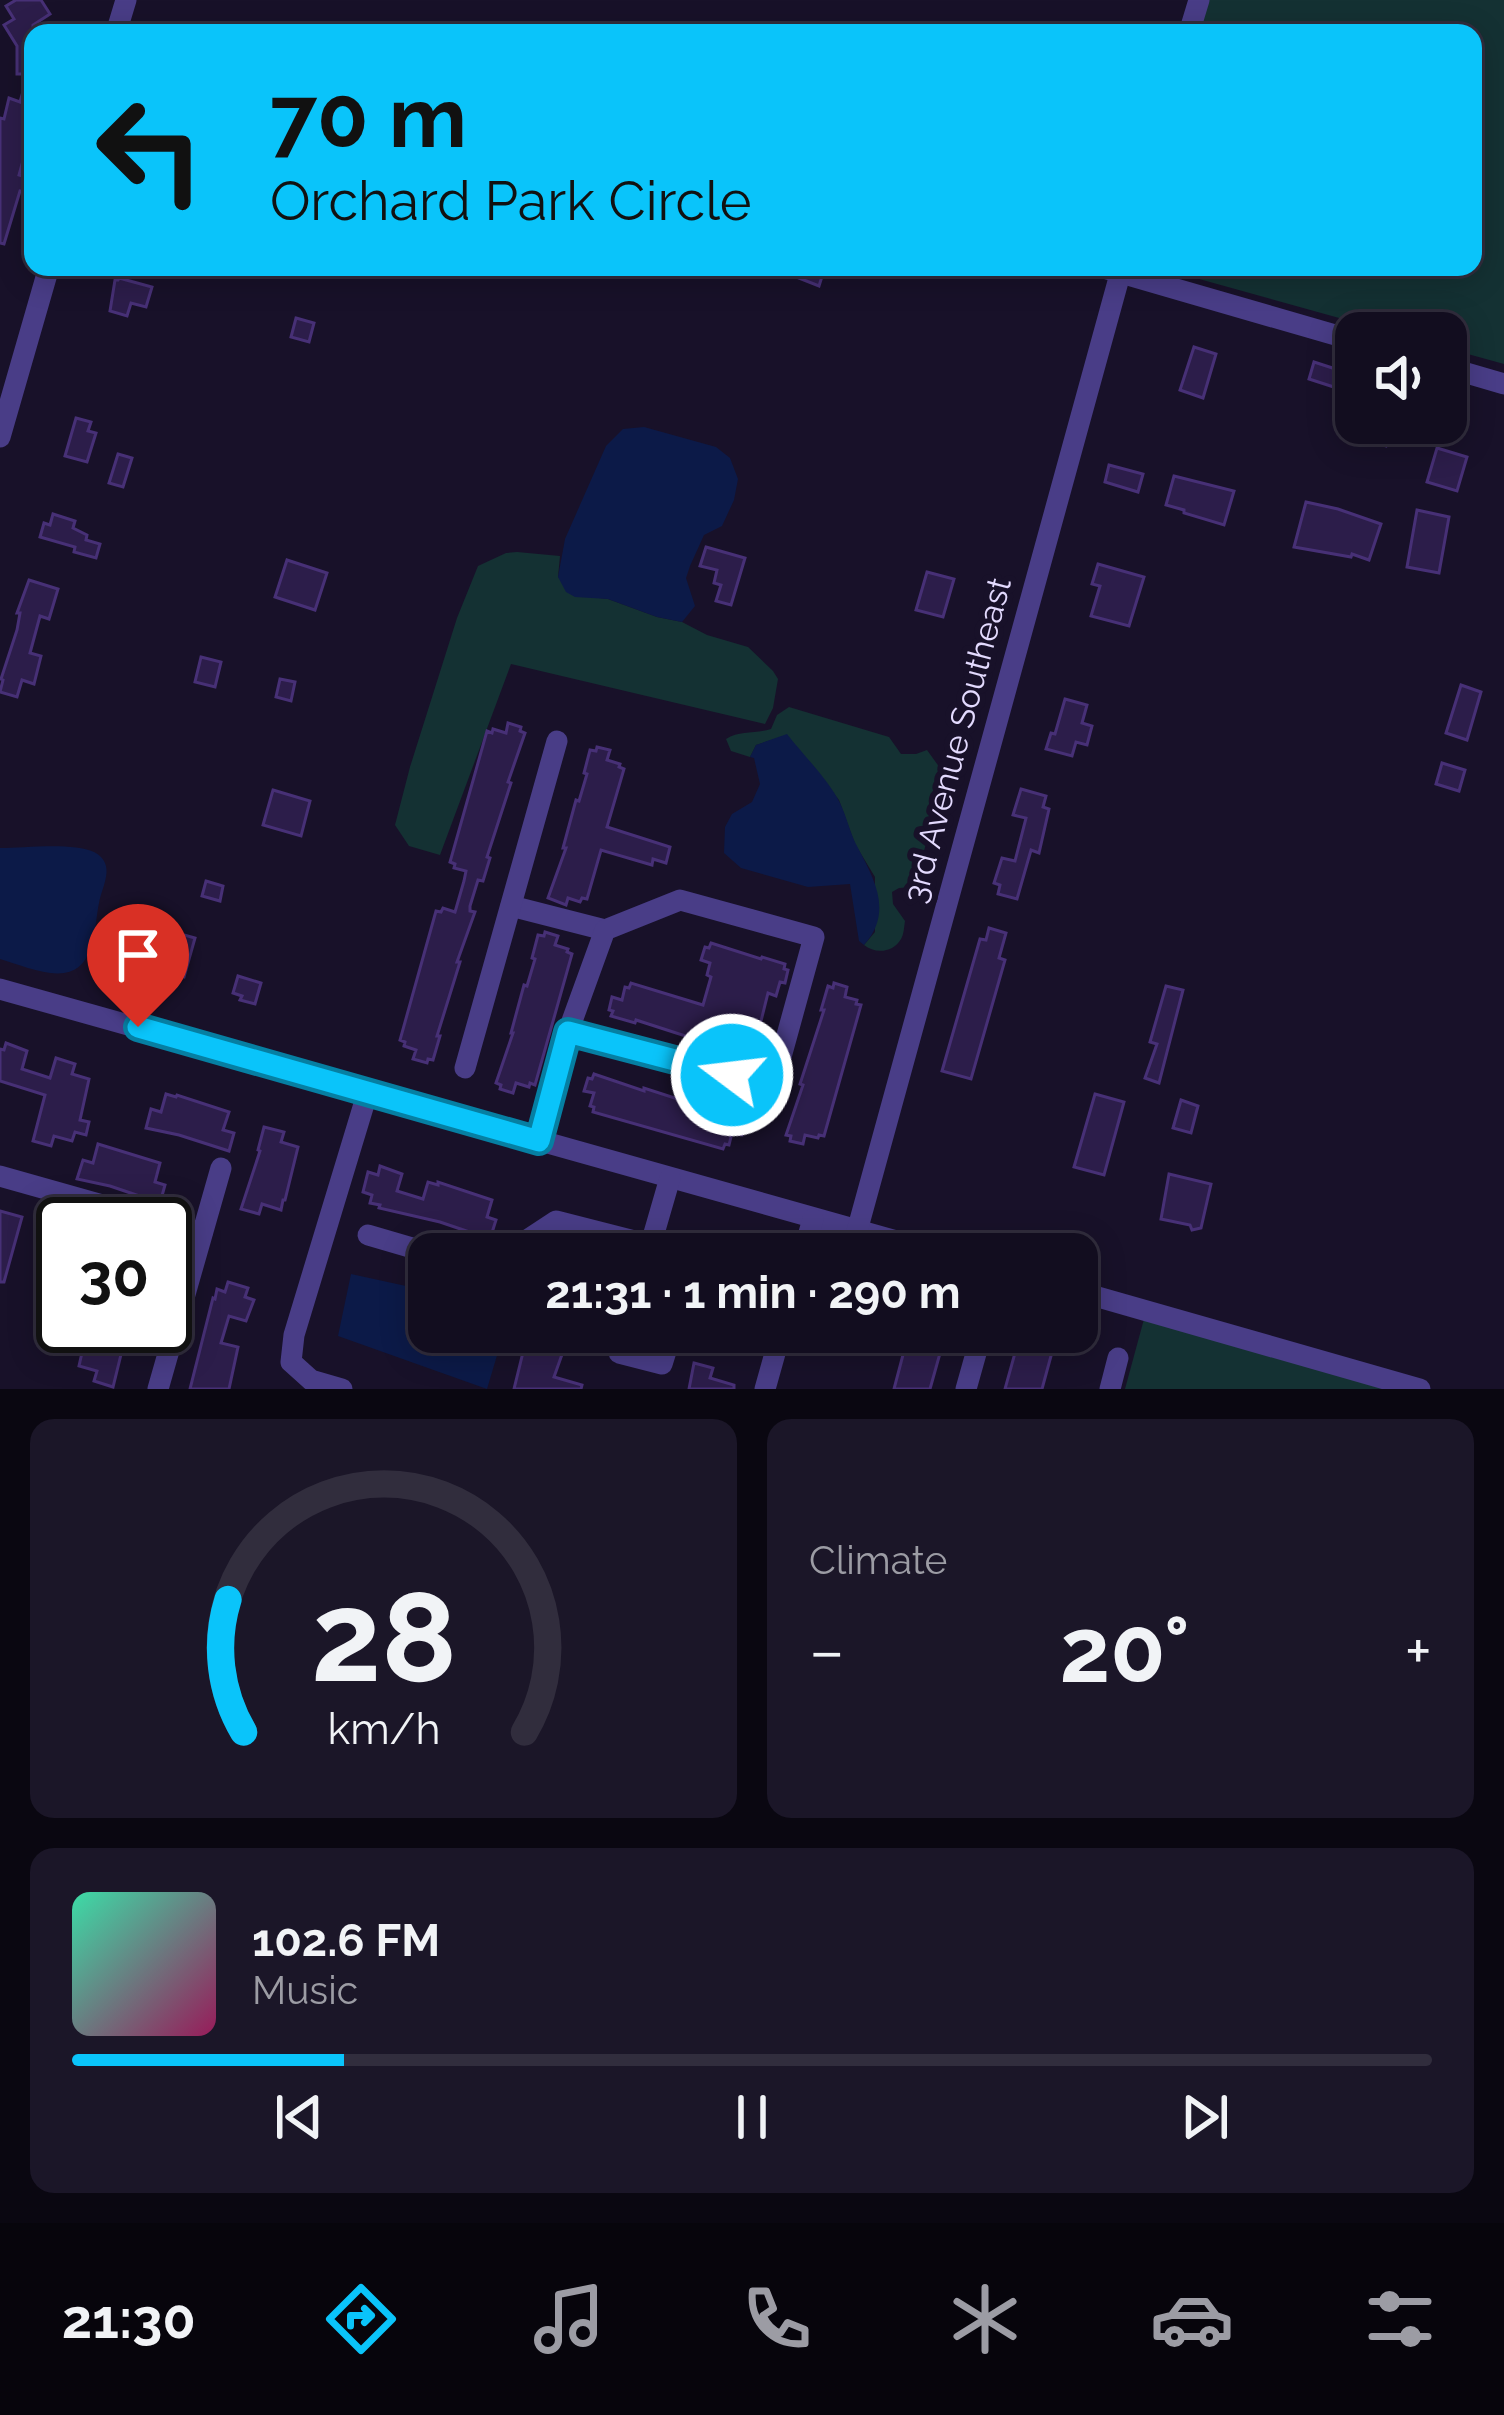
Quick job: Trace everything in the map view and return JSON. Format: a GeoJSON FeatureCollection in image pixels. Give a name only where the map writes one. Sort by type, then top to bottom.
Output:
{"type":"FeatureCollection","features":[{"type":"Feature","properties":{"kind":"street"},"geometry":{"type":"LineString","coordinates":[[0,436],[12,357],[45,276]]}},
{"type":"Feature","properties":{"kind":"street","name":"3rd Avenue Southeast"},"geometry":{"type":"LineString","coordinates":[[857,1232],[1112,276]]}},
{"type":"Feature","properties":{"kind":"street"},"geometry":{"type":"LineString","coordinates":[[1138,276],[1335,335]]}},
{"type":"Feature","properties":{"kind":"street"},"geometry":{"type":"LineString","coordinates":[[1467,373],[1504,384]]}},
{"type":"Feature","properties":{"kind":"street"},"geometry":{"type":"LineString","coordinates":[[466,1068],[557,741]]}},
{"type":"Feature","properties":{"kind":"street"},"geometry":{"type":"LineString","coordinates":[[511,905],[605,930],[680,900],[814,937],[772,1086],[568,1032]]}},
{"type":"Feature","properties":{"kind":"street"},"geometry":{"type":"LineString","coordinates":[[539,1141],[568,1032],[605,930]]}},
{"type":"Feature","properties":{"kind":"street"},"geometry":{"type":"LineString","coordinates":[[0,989],[861,1233]]}},
{"type":"Feature","properties":{"kind":"street"},"geometry":{"type":"LineString","coordinates":[[342,1389],[311,1380],[292,1362],[294,1335],[368,1091]]}},
{"type":"Feature","properties":{"kind":"street"},"geometry":{"type":"LineString","coordinates":[[158,1389],[220,1168]]}},
{"type":"Feature","properties":{"kind":"street"},"geometry":{"type":"LineString","coordinates":[[0,1176],[202,1233]]}},
{"type":"Feature","properties":{"kind":"street"},"geometry":{"type":"LineString","coordinates":[[654,1233],[670,1178]]}},
{"type":"Feature","properties":{"kind":"street"},"geometry":{"type":"LineString","coordinates":[[809,1233],[813,1219]]}},
{"type":"Feature","properties":{"kind":"street"},"geometry":{"type":"LineString","coordinates":[[538,1233],[556,1221],[596,1233]]}},
{"type":"Feature","properties":{"kind":"street"},"geometry":{"type":"LineString","coordinates":[[368,1235],[408,1247]]}},
{"type":"Feature","properties":{"kind":"street"},"geometry":{"type":"LineString","coordinates":[[1098,1297],[1420,1389]]}},
{"type":"Feature","properties":{"kind":"street"},"geometry":{"type":"LineString","coordinates":[[642,1353],[662,1364],[665,1353]]}},
{"type":"Feature","properties":{"kind":"street"},"geometry":{"type":"LineString","coordinates":[[765,1389],[775,1353]]}},
{"type":"Feature","properties":{"kind":"street"},"geometry":{"type":"LineString","coordinates":[[966,1389],[976,1353]]}},
{"type":"Feature","properties":{"kind":"street"},"geometry":{"type":"LineString","coordinates":[[1110,1389],[1118,1358]]}},
{"type":"Feature","properties":{"kind":"green space"},"geometry":{"type":"Polygon","coordinates":[[[1209,0],[1504,0],[1504,364],[1467,354],[1467,312],[1335,312],[1335,317],[1188,276],[1482,276],[1482,24],[1202,24],[1209,0]]]}},
{"type":"Feature","properties":{"kind":"green space"},"geometry":{"type":"Polygon","coordinates":[[[517,552],[560,556],[558,577],[582,596],[608,599],[748,647],[778,679],[773,708],[765,724],[511,664],[440,855],[409,846],[395,825],[457,618],[478,566],[517,552]]]}},
{"type":"Feature","properties":{"kind":"green space"},"geometry":{"type":"Polygon","coordinates":[[[789,707],[889,737],[901,754],[927,750],[945,775],[914,887],[892,892],[893,904],[905,921],[901,939],[889,949],[864,945],[875,932],[875,877],[855,844],[839,800],[787,735],[756,745],[750,757],[731,751],[726,739],[771,729],[777,715],[789,707]]]}},
{"type":"Feature","properties":{"kind":"green space"},"geometry":{"type":"Polygon","coordinates":[[[1144,1319],[1389,1389],[1125,1389],[1144,1319]]]}},
{"type":"Feature","properties":{"kind":"water"},"geometry":{"type":"Polygon","coordinates":[[[644,427],[716,447],[730,458],[738,479],[722,526],[704,535],[690,566],[686,578],[695,606],[682,622],[608,599],[575,597],[566,592],[558,577],[565,539],[606,446],[623,429],[644,427]]]}},
{"type":"Feature","properties":{"kind":"water"},"geometry":{"type":"Polygon","coordinates":[[[787,734],[835,794],[875,884],[878,921],[864,945],[859,941],[850,884],[808,887],[741,868],[724,853],[725,827],[732,814],[752,802],[760,784],[750,757],[756,745],[787,734]]]}},
{"type":"Feature","properties":{"kind":"water"},"geometry":{"type":"Polygon","coordinates":[[[74,847],[94,852],[105,863],[92,945],[74,970],[49,973],[0,959],[0,848],[74,847]]]}},
{"type":"Feature","properties":{"kind":"water"},"geometry":{"type":"Polygon","coordinates":[[[351,1274],[408,1286],[408,1353],[498,1353],[487,1389],[338,1336],[351,1274]]]}},
{"type":"Feature","properties":{"kind":"building"},"geometry":{"type":"Polygon","coordinates":[[[16,0],[41,0],[50,14],[35,24],[24,24],[24,74],[17,74],[17,46],[4,25],[14,19],[6,6],[16,0]]]}},
{"type":"Feature","properties":{"kind":"building"},"geometry":{"type":"Polygon","coordinates":[[[24,88],[24,157],[19,175],[24,176],[24,192],[20,191],[4,244],[0,243],[0,118],[4,119],[9,98],[20,102],[24,88]]]}},
{"type":"Feature","properties":{"kind":"building"},"geometry":{"type":"Polygon","coordinates":[[[794,276],[822,276],[819,286],[794,276]]]}},
{"type":"Feature","properties":{"kind":"building"},"geometry":{"type":"Polygon","coordinates":[[[119,278],[152,287],[146,307],[131,303],[127,316],[110,311],[119,278]]]}},
{"type":"Feature","properties":{"kind":"building"},"geometry":{"type":"Polygon","coordinates":[[[296,318],[314,323],[309,342],[291,337],[296,318]]]}},
{"type":"Feature","properties":{"kind":"building"},"geometry":{"type":"Polygon","coordinates":[[[1194,347],[1216,354],[1203,398],[1180,390],[1194,347]]]}},
{"type":"Feature","properties":{"kind":"building"},"geometry":{"type":"Polygon","coordinates":[[[1314,362],[1335,369],[1335,387],[1309,379],[1314,362]]]}},
{"type":"Feature","properties":{"kind":"building"},"geometry":{"type":"Polygon","coordinates":[[[76,418],[91,422],[88,431],[96,433],[87,462],[65,456],[76,418]]]}},
{"type":"Feature","properties":{"kind":"building"},"geometry":{"type":"Polygon","coordinates":[[[1437,448],[1467,457],[1457,491],[1427,482],[1437,448]]]}},
{"type":"Feature","properties":{"kind":"building"},"geometry":{"type":"Polygon","coordinates":[[[118,454],[132,458],[123,487],[109,483],[118,454]]]}},
{"type":"Feature","properties":{"kind":"building"},"geometry":{"type":"Polygon","coordinates":[[[1109,465],[1143,474],[1138,492],[1105,482],[1109,465]]]}},
{"type":"Feature","properties":{"kind":"building"},"geometry":{"type":"Polygon","coordinates":[[[1174,476],[1234,491],[1224,525],[1166,505],[1174,476]]]}},
{"type":"Feature","properties":{"kind":"building"},"geometry":{"type":"Polygon","coordinates":[[[1306,502],[1381,524],[1369,560],[1294,547],[1306,502]]]}},
{"type":"Feature","properties":{"kind":"building"},"geometry":{"type":"Polygon","coordinates":[[[1417,510],[1449,517],[1439,573],[1407,567],[1417,510]]]}},
{"type":"Feature","properties":{"kind":"building"},"geometry":{"type":"Polygon","coordinates":[[[53,514],[75,521],[73,528],[87,535],[86,540],[100,544],[96,558],[40,537],[53,514]]]}},
{"type":"Feature","properties":{"kind":"building"},"geometry":{"type":"Polygon","coordinates":[[[706,547],[745,558],[731,605],[716,601],[721,585],[714,583],[717,570],[700,566],[706,547]]]}},
{"type":"Feature","properties":{"kind":"building"},"geometry":{"type":"Polygon","coordinates":[[[287,560],[327,573],[315,610],[275,597],[287,560]]]}},
{"type":"Feature","properties":{"kind":"building"},"geometry":{"type":"Polygon","coordinates":[[[1098,564],[1144,577],[1129,626],[1091,616],[1100,586],[1092,584],[1098,564]]]}},
{"type":"Feature","properties":{"kind":"building"},"geometry":{"type":"Polygon","coordinates":[[[927,572],[954,579],[943,617],[916,610],[927,572]]]}},
{"type":"Feature","properties":{"kind":"building"},"geometry":{"type":"Polygon","coordinates":[[[29,580],[58,589],[49,619],[40,616],[30,653],[41,656],[34,684],[22,680],[17,697],[0,692],[1,679],[29,580]]]}},
{"type":"Feature","properties":{"kind":"building"},"geometry":{"type":"Polygon","coordinates":[[[201,657],[221,662],[215,687],[195,682],[201,657]]]}},
{"type":"Feature","properties":{"kind":"building"},"geometry":{"type":"Polygon","coordinates":[[[280,679],[295,682],[291,701],[276,697],[280,679]]]}},
{"type":"Feature","properties":{"kind":"building"},"geometry":{"type":"Polygon","coordinates":[[[1461,685],[1481,692],[1467,740],[1446,733],[1461,685]]]}},
{"type":"Feature","properties":{"kind":"building"},"geometry":{"type":"Polygon","coordinates":[[[1065,699],[1087,705],[1082,723],[1092,726],[1087,745],[1076,742],[1072,756],[1046,749],[1065,699]]]}},
{"type":"Feature","properties":{"kind":"building"},"geometry":{"type":"Polygon","coordinates":[[[508,723],[525,733],[483,881],[478,880],[470,906],[475,912],[457,962],[433,1060],[427,1063],[413,1059],[416,1050],[400,1040],[436,911],[455,912],[464,881],[466,871],[450,862],[487,731],[506,733],[508,723]]]}},
{"type":"Feature","properties":{"kind":"building"},"geometry":{"type":"Polygon","coordinates":[[[590,750],[610,750],[607,760],[624,769],[607,827],[670,847],[666,863],[653,859],[652,865],[601,850],[587,899],[568,898],[566,905],[548,898],[587,774],[590,750]]]}},
{"type":"Feature","properties":{"kind":"building"},"geometry":{"type":"Polygon","coordinates":[[[1442,763],[1465,770],[1459,791],[1436,784],[1442,763]]]}},
{"type":"Feature","properties":{"kind":"building"},"geometry":{"type":"Polygon","coordinates":[[[1021,789],[1046,796],[1043,807],[1049,809],[1039,853],[1031,850],[1017,899],[998,894],[1000,885],[994,883],[1002,858],[1015,861],[1026,818],[1013,815],[1021,789]]]}},
{"type":"Feature","properties":{"kind":"building"},"geometry":{"type":"Polygon","coordinates":[[[273,790],[310,801],[301,836],[263,825],[273,790]]]}},
{"type":"Feature","properties":{"kind":"building"},"geometry":{"type":"Polygon","coordinates":[[[206,881],[223,886],[220,901],[202,896],[206,881]]]}},
{"type":"Feature","properties":{"kind":"building"},"geometry":{"type":"Polygon","coordinates":[[[989,928],[1006,933],[999,958],[1005,960],[971,1079],[942,1071],[980,939],[986,940],[989,928]]]}},
{"type":"Feature","properties":{"kind":"building"},"geometry":{"type":"Polygon","coordinates":[[[177,933],[195,938],[184,977],[149,967],[157,939],[176,938],[177,933]]]}},
{"type":"Feature","properties":{"kind":"building"},"geometry":{"type":"Polygon","coordinates":[[[538,935],[558,936],[555,945],[572,954],[535,1085],[516,1083],[513,1093],[496,1083],[535,959],[538,935]]]}},
{"type":"Feature","properties":{"kind":"building"},"geometry":{"type":"Polygon","coordinates":[[[711,943],[785,964],[788,970],[776,996],[768,993],[760,1039],[770,1041],[760,1058],[611,1016],[612,997],[622,1000],[631,983],[703,1005],[711,977],[707,975],[710,963],[701,960],[711,943]]]}},
{"type":"Feature","properties":{"kind":"building"},"geometry":{"type":"Polygon","coordinates":[[[238,976],[261,983],[255,1004],[233,993],[238,976]]]}},
{"type":"Feature","properties":{"kind":"building"},"geometry":{"type":"Polygon","coordinates":[[[834,983],[847,987],[845,997],[861,1005],[824,1136],[805,1135],[803,1144],[790,1141],[791,1136],[786,1135],[800,1084],[828,986],[833,988],[834,983]]]}},
{"type":"Feature","properties":{"kind":"building"},"geometry":{"type":"Polygon","coordinates":[[[1166,986],[1183,990],[1159,1083],[1145,1078],[1157,1044],[1150,1042],[1166,986]]]}},
{"type":"Feature","properties":{"kind":"building"},"geometry":{"type":"Polygon","coordinates":[[[6,1043],[27,1051],[22,1069],[50,1078],[56,1058],[75,1064],[72,1074],[89,1079],[80,1120],[89,1122],[86,1135],[75,1132],[72,1141],[54,1136],[51,1146],[33,1141],[45,1095],[0,1081],[0,1049],[6,1043]]]}},
{"type":"Feature","properties":{"kind":"building"},"geometry":{"type":"Polygon","coordinates":[[[594,1074],[742,1116],[742,1135],[732,1133],[723,1149],[593,1112],[594,1093],[584,1091],[594,1074]]]}},
{"type":"Feature","properties":{"kind":"building"},"geometry":{"type":"Polygon","coordinates":[[[166,1094],[229,1112],[223,1130],[234,1133],[229,1151],[146,1128],[151,1109],[161,1112],[166,1094]]]}},
{"type":"Feature","properties":{"kind":"building"},"geometry":{"type":"Polygon","coordinates":[[[1095,1094],[1124,1102],[1104,1175],[1074,1167],[1095,1094]]]}},
{"type":"Feature","properties":{"kind":"building"},"geometry":{"type":"Polygon","coordinates":[[[1181,1100],[1198,1106],[1191,1133],[1173,1128],[1181,1100]]]}},
{"type":"Feature","properties":{"kind":"building"},"geometry":{"type":"Polygon","coordinates":[[[264,1127],[284,1132],[281,1142],[298,1147],[281,1210],[262,1204],[259,1214],[241,1209],[264,1127]]]}},
{"type":"Feature","properties":{"kind":"building"},"geometry":{"type":"Polygon","coordinates":[[[98,1144],[160,1163],[155,1182],[165,1185],[162,1197],[142,1197],[77,1179],[83,1160],[93,1163],[98,1144]]]}},
{"type":"Feature","properties":{"kind":"building"},"geometry":{"type":"Polygon","coordinates":[[[380,1166],[402,1174],[397,1191],[423,1199],[428,1182],[438,1182],[492,1200],[487,1217],[496,1220],[492,1233],[472,1233],[379,1208],[370,1203],[372,1195],[363,1192],[368,1172],[378,1175],[380,1166]]]}},
{"type":"Feature","properties":{"kind":"building"},"geometry":{"type":"Polygon","coordinates":[[[1169,1174],[1211,1184],[1201,1228],[1192,1230],[1190,1225],[1161,1219],[1169,1174]]]}},
{"type":"Feature","properties":{"kind":"building"},"geometry":{"type":"Polygon","coordinates":[[[0,1211],[22,1217],[4,1282],[0,1282],[0,1211]]]}},
{"type":"Feature","properties":{"kind":"building"},"geometry":{"type":"Polygon","coordinates":[[[228,1282],[248,1288],[245,1297],[254,1300],[246,1321],[229,1316],[221,1343],[238,1347],[229,1389],[190,1389],[213,1298],[217,1289],[225,1292],[228,1282]]]}},
{"type":"Feature","properties":{"kind":"building"},"geometry":{"type":"Polygon","coordinates":[[[82,1353],[121,1353],[113,1387],[94,1381],[97,1371],[79,1366],[82,1353]]]}},
{"type":"Feature","properties":{"kind":"building"},"geometry":{"type":"Polygon","coordinates":[[[523,1353],[563,1353],[554,1377],[582,1385],[581,1389],[514,1389],[523,1353]]]}},
{"type":"Feature","properties":{"kind":"building"},"geometry":{"type":"Polygon","coordinates":[[[903,1353],[940,1353],[930,1389],[894,1389],[903,1353]]]}},
{"type":"Feature","properties":{"kind":"building"},"geometry":{"type":"Polygon","coordinates":[[[1015,1353],[1052,1353],[1042,1389],[1005,1389],[1015,1353]]]}},
{"type":"Feature","properties":{"kind":"building"},"geometry":{"type":"Polygon","coordinates":[[[694,1363],[713,1368],[710,1378],[734,1385],[734,1389],[689,1389],[694,1363]]]}},
{"type":"Feature","properties":{"kind":"route"},"geometry":{"type":"LineString","coordinates":[[138,1027],[539,1141],[568,1032],[732,1075]]}}]}
